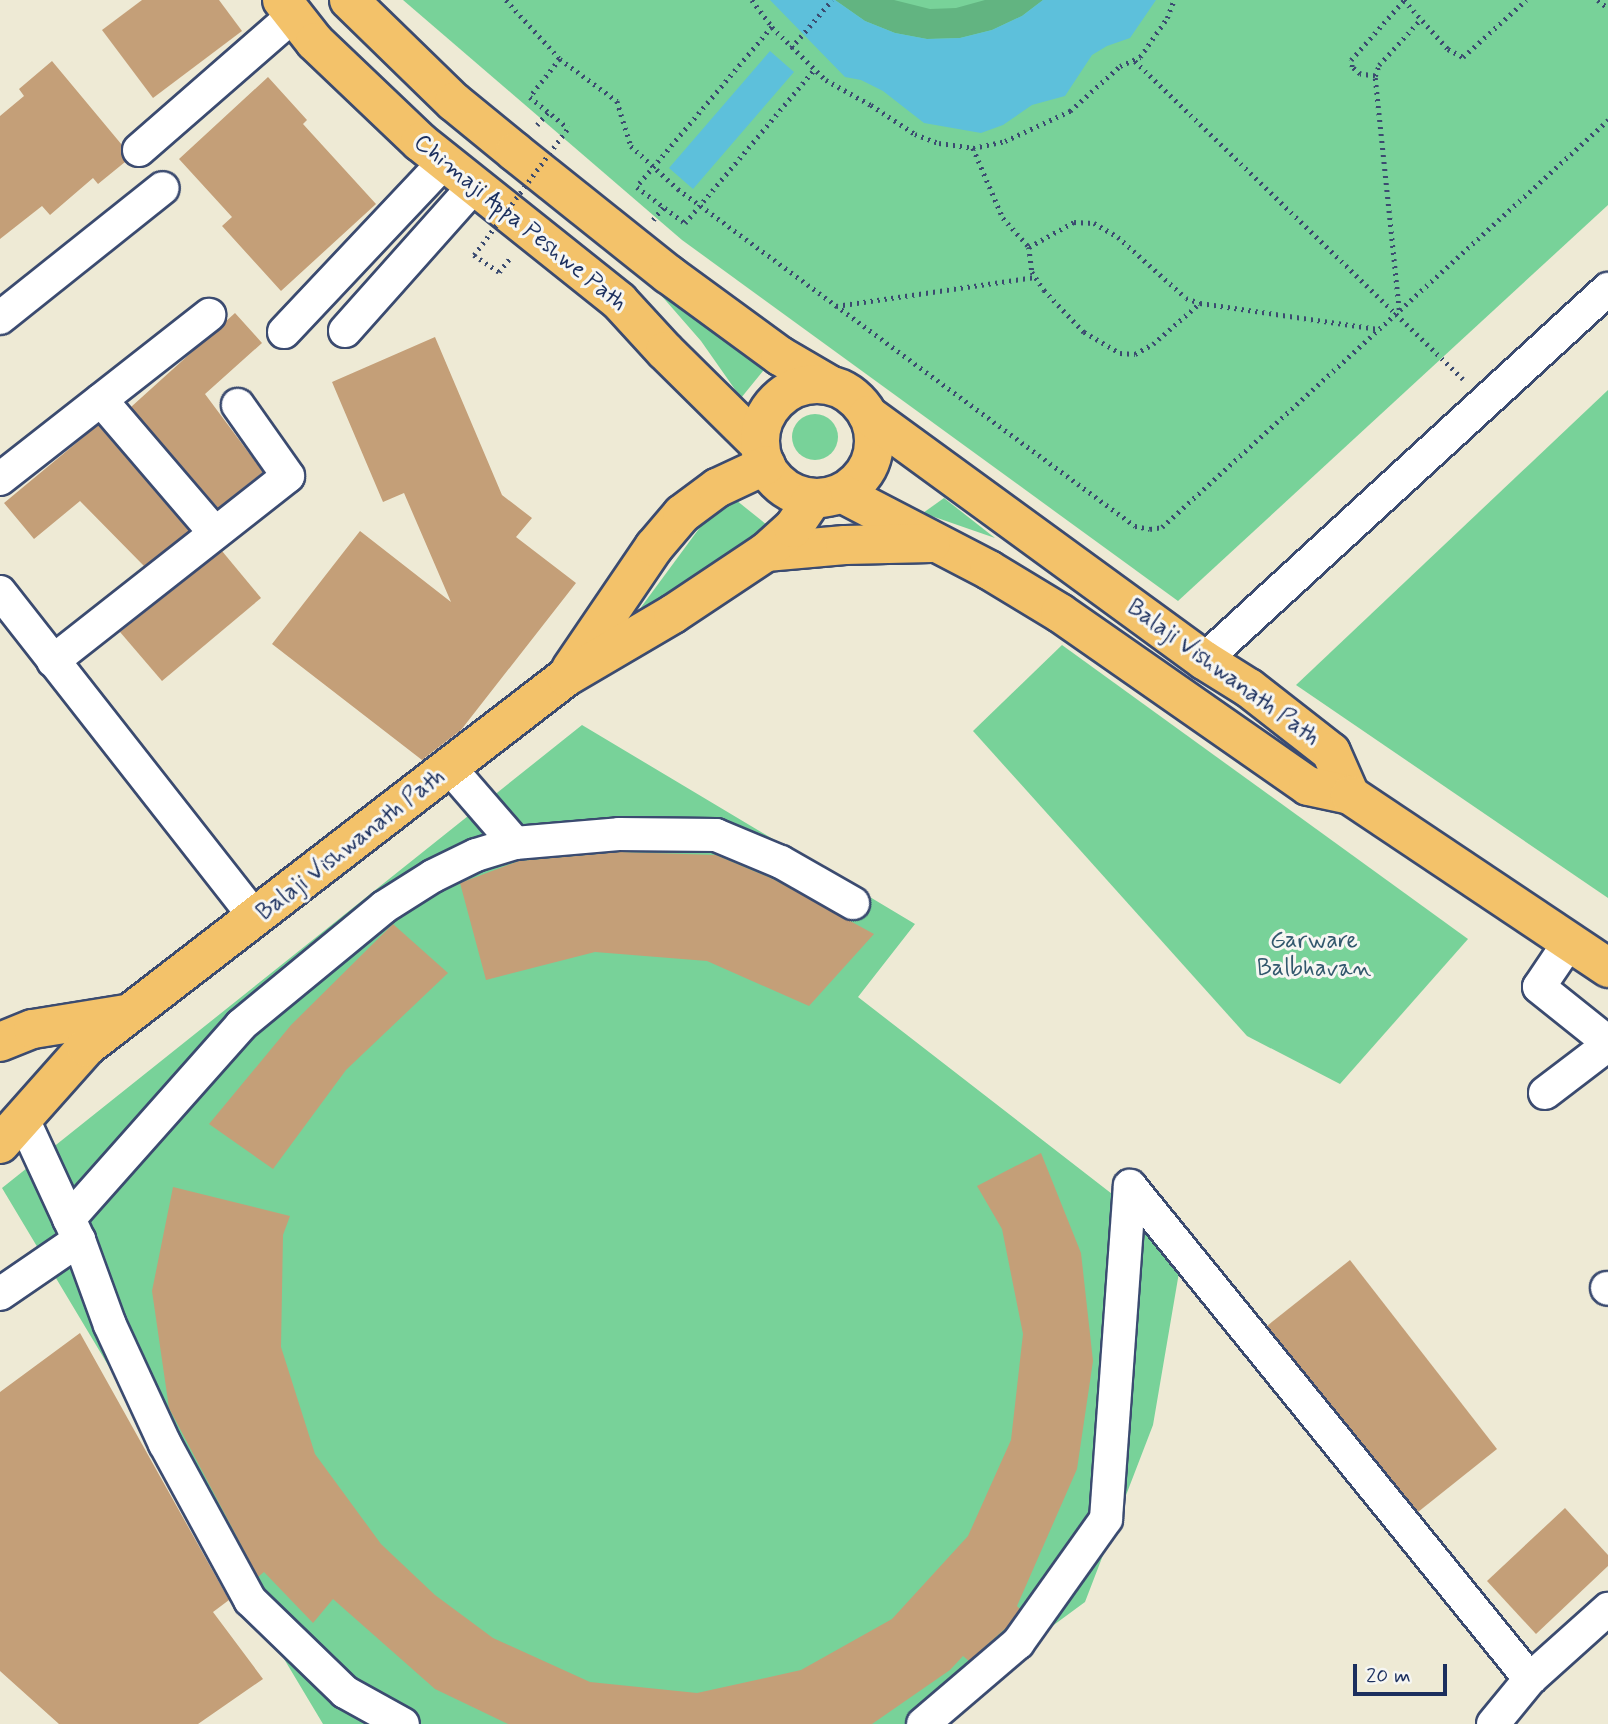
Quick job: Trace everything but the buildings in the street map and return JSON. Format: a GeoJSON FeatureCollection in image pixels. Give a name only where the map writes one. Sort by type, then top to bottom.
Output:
{"type":"FeatureCollection","features":[{"type":"Feature","properties":{"kind":"main road"},"geometry":{"type":"LineString","coordinates":[[349,0],[454,102],[526,161],[735,323],[780,356],[828,384]]}},
{"type":"Feature","properties":{"kind":"main road","name":"Chimaji Appa Peshwe Path"},"geometry":{"type":"LineString","coordinates":[[288,8],[315,42],[444,162],[620,301],[762,454]]}},
{"type":"Feature","properties":{"kind":"main road"},"geometry":{"type":"LineString","coordinates":[[762,454],[762,424],[772,405],[788,391],[807,384],[828,384]]}},
{"type":"Feature","properties":{"kind":"main road","name":"Balaji Vishwanath Path"},"geometry":{"type":"LineString","coordinates":[[828,384],[852,395],[868,415],[1204,660],[1249,688],[1331,752],[1350,794]]}},
{"type":"Feature","properties":{"kind":"main road","name":"Balaji Vishwanath Path"},"geometry":{"type":"LineString","coordinates":[[8,1124],[86,1047],[256,919],[566,677],[673,614],[766,552],[828,496],[866,469],[873,452],[868,415]]}},
{"type":"Feature","properties":{"kind":"main road","name":"Balaji Vishwanath Path"},"geometry":{"type":"LineString","coordinates":[[566,677],[654,547],[682,514],[762,454],[779,483],[797,494],[828,496],[937,543],[1060,613],[1308,786],[1350,794]]}},
{"type":"Feature","properties":{"kind":"main road"},"geometry":{"type":"LineString","coordinates":[[766,552],[845,545],[937,543]]}},
{"type":"Feature","properties":{"kind":"main road"},"geometry":{"type":"LineString","coordinates":[[1350,794],[1608,968]]}},
{"type":"Feature","properties":{"kind":"main road","name":"Balaji Vishwanath Path"},"geometry":{"type":"LineString","coordinates":[[16,1036],[135,1012]]}},
{"type":"Feature","properties":{"kind":"main road"},"geometry":{"type":"LineString","coordinates":[[0,1060],[16,1036]]}},
{"type":"Feature","properties":{"kind":"street"},"geometry":{"type":"LineString","coordinates":[[139,150],[288,8]]}},
{"type":"Feature","properties":{"kind":"street"},"geometry":{"type":"LineString","coordinates":[[284,332],[444,162]]}},
{"type":"Feature","properties":{"kind":"street"},"geometry":{"type":"LineString","coordinates":[[345,331],[474,186]]}},
{"type":"Feature","properties":{"kind":"street"},"geometry":{"type":"LineString","coordinates":[[0,318],[163,188]]}},
{"type":"Feature","properties":{"kind":"street"},"geometry":{"type":"LineString","coordinates":[[1204,660],[1608,289]]}},
{"type":"Feature","properties":{"kind":"street"},"geometry":{"type":"LineString","coordinates":[[0,479],[209,315]]}},
{"type":"Feature","properties":{"kind":"street"},"geometry":{"type":"LineString","coordinates":[[101,400],[215,533]]}},
{"type":"Feature","properties":{"kind":"street"},"geometry":{"type":"LineString","coordinates":[[53,661],[288,476],[237,405]]}},
{"type":"Feature","properties":{"kind":"street"},"geometry":{"type":"LineString","coordinates":[[0,592],[256,919]]}},
{"type":"Feature","properties":{"kind":"street"},"geometry":{"type":"LineString","coordinates":[[450,768],[515,844]]}},
{"type":"Feature","properties":{"kind":"street"},"geometry":{"type":"LineString","coordinates":[[0,1294],[74,1229],[241,1025],[384,907],[455,865],[515,844],[619,834],[716,835],[781,862],[853,903]]}},
{"type":"Feature","properties":{"kind":"street"},"geometry":{"type":"LineString","coordinates":[[1545,1093],[1608,1044],[1539,987],[1570,942]]}},
{"type":"Feature","properties":{"kind":"street"},"geometry":{"type":"LineString","coordinates":[[8,1124],[74,1229],[110,1325],[164,1444],[250,1600],[345,1692],[403,1724]]}},
{"type":"Feature","properties":{"kind":"street"},"geometry":{"type":"LineString","coordinates":[[923,1724],[1018,1643],[1106,1519],[1129,1186],[1530,1679]]}},
{"type":"Feature","properties":{"kind":"street"},"geometry":{"type":"LineString","coordinates":[[1493,1724],[1530,1679],[1608,1609]]}},
{"type":"Feature","properties":{"kind":"path"},"geometry":{"type":"LineString","coordinates":[[506,0],[560,60],[617,101],[631,146],[700,206],[1135,526],[1150,529],[1162,527],[1608,120]]}},
{"type":"Feature","properties":{"kind":"path"},"geometry":{"type":"LineString","coordinates":[[752,0],[772,27],[814,70],[915,134],[939,143],[973,148],[1005,141],[1070,111],[1120,66],[1135,61],[1167,18],[1174,0]]}},
{"type":"Feature","properties":{"kind":"path"},"geometry":{"type":"LineString","coordinates":[[791,48],[832,0]]}},
{"type":"Feature","properties":{"kind":"path"},"geometry":{"type":"LineString","coordinates":[[1375,76],[1360,74],[1352,68],[1351,60],[1355,52],[1404,0],[1456,56],[1463,57],[1526,0]]}},
{"type":"Feature","properties":{"kind":"path"},"geometry":{"type":"LineString","coordinates":[[1598,0],[1608,8]]}},
{"type":"Feature","properties":{"kind":"path"},"geometry":{"type":"LineString","coordinates":[[1397,312],[1375,76],[1379,65],[1421,19]]}},
{"type":"Feature","properties":{"kind":"path"},"geometry":{"type":"LineString","coordinates":[[772,27],[637,187],[685,223],[814,70]]}},
{"type":"Feature","properties":{"kind":"path"},"geometry":{"type":"LineString","coordinates":[[499,272],[474,255],[568,128],[530,97],[560,60]]}},
{"type":"Feature","properties":{"kind":"path"},"geometry":{"type":"LineString","coordinates":[[1135,61],[1397,312],[1448,366]]}},
{"type":"Feature","properties":{"kind":"path"},"geometry":{"type":"LineString","coordinates":[[973,148],[1003,218],[1029,247],[1035,277],[1084,332],[1120,353],[1135,354],[1153,344],[1200,303]]}},
{"type":"Feature","properties":{"kind":"path"},"geometry":{"type":"LineString","coordinates":[[1029,247],[1074,222],[1094,223],[1118,237],[1186,298],[1200,303],[1379,329]]}},
{"type":"Feature","properties":{"kind":"path"},"geometry":{"type":"LineString","coordinates":[[836,306],[1035,277]]}},
{"type":"Feature","properties":{"kind":"green space"},"geometry":{"type":"Polygon","coordinates":[[[403,0],[1608,0],[1608,205],[1178,601],[682,240],[403,0]]]}},
{"type":"Feature","properties":{"kind":"green space"},"geometry":{"type":"Polygon","coordinates":[[[835,0],[894,0],[930,9],[956,8],[985,0],[1043,0],[1022,16],[992,30],[960,38],[927,39],[895,33],[865,21],[835,0]]]}},
{"type":"Feature","properties":{"kind":"green space"},"geometry":{"type":"Polygon","coordinates":[[[653,286],[767,366],[741,398],[701,341],[653,286]]]}},
{"type":"Feature","properties":{"kind":"green space"},"geometry":{"type":"Polygon","coordinates":[[[1608,390],[1608,898],[1296,685],[1608,390]]]}},
{"type":"Feature","properties":{"kind":"green space"},"geometry":{"type":"Polygon","coordinates":[[[815,414],[832,420],[838,437],[832,454],[815,460],[798,454],[792,437],[798,420],[815,414]]]}},
{"type":"Feature","properties":{"kind":"green space"},"geometry":{"type":"Polygon","coordinates":[[[726,492],[777,533],[625,629],[726,492]]]}},
{"type":"Feature","properties":{"kind":"green space"},"geometry":{"type":"Polygon","coordinates":[[[944,498],[995,538],[923,513],[944,498]]]}},
{"type":"Feature","properties":{"kind":"green space","name":"Garware Balbhavan"},"geometry":{"type":"Polygon","coordinates":[[[1062,645],[1468,939],[1340,1084],[1247,1036],[973,731],[1062,645]]]}},
{"type":"Feature","properties":{"kind":"green space"},"geometry":{"type":"Polygon","coordinates":[[[582,725],[915,924],[858,997],[1183,1249],[1153,1425],[1085,1602],[919,1724],[323,1724],[2,1188],[582,725]]]}},
{"type":"Feature","properties":{"kind":"water"},"geometry":{"type":"Polygon","coordinates":[[[770,0],[835,0],[865,21],[895,33],[927,39],[960,38],[992,30],[1022,16],[1043,0],[1156,0],[1130,38],[1092,55],[1065,96],[1032,105],[1003,125],[981,133],[924,123],[883,91],[861,80],[845,77],[770,0]]]}},
{"type":"Feature","properties":{"kind":"water"},"geometry":{"type":"Polygon","coordinates":[[[770,51],[794,72],[693,189],[669,168],[770,51]]]}}]}
